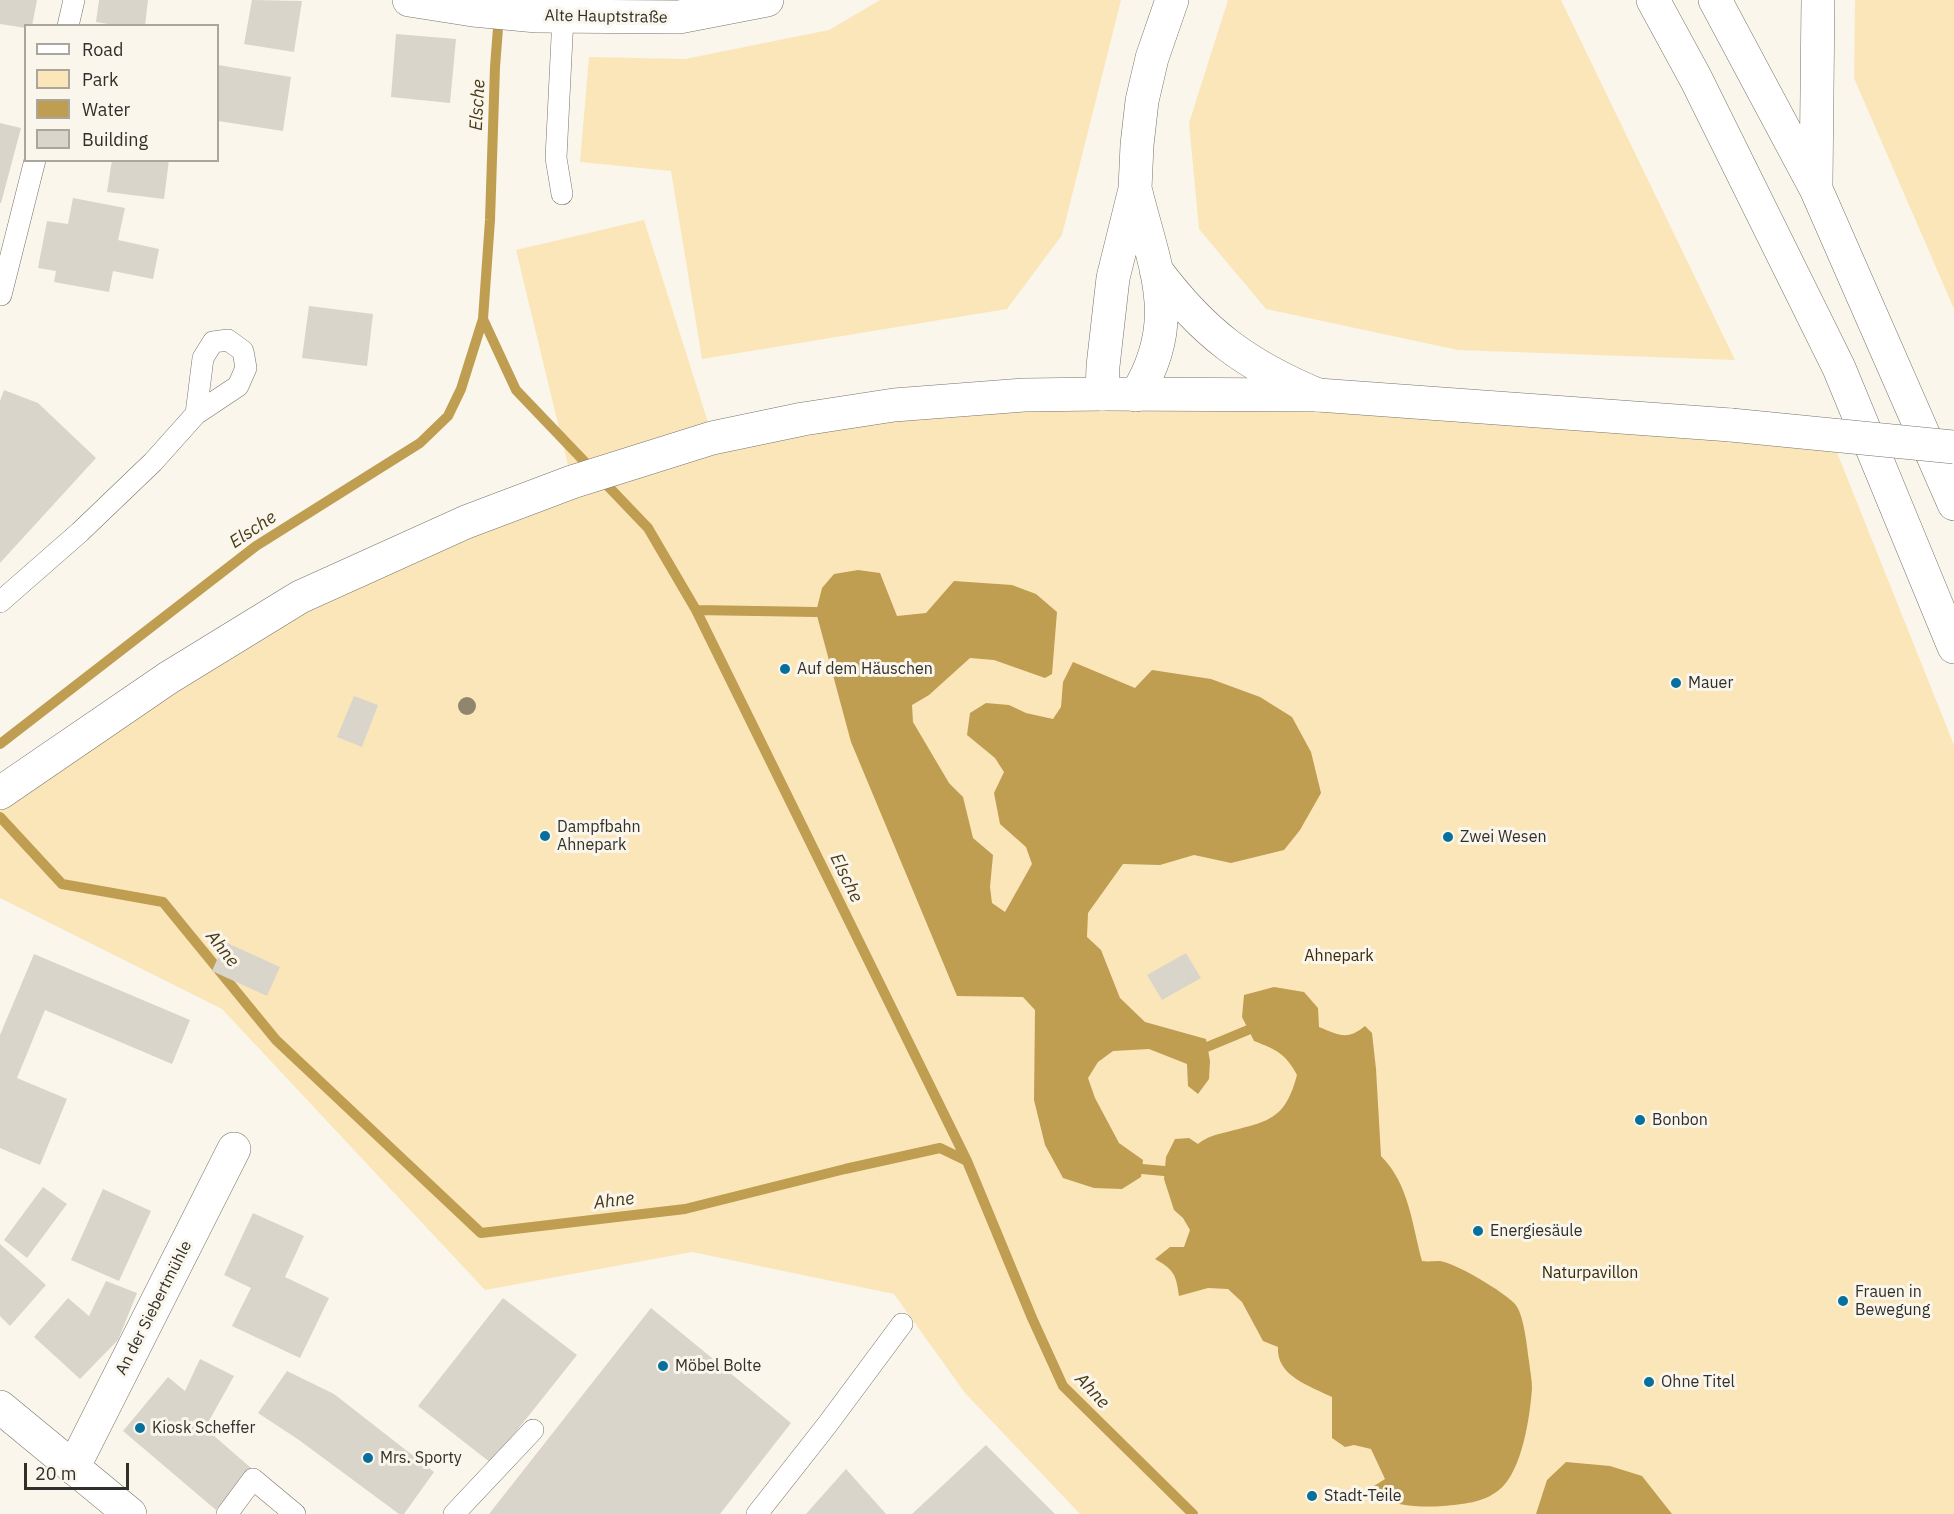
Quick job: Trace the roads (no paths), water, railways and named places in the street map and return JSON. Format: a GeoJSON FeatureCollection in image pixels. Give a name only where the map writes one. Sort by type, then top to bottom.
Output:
{"type":"FeatureCollection","features":[{"type":"Feature","properties":{"kind":"main road","name":"Alte Hauptstraße"},"geometry":{"type":"LineString","coordinates":[[409,0],[474,5],[518,14],[562,17],[679,17],[767,0]]}},
{"type":"Feature","properties":{"kind":"main road"},"geometry":{"type":"LineString","coordinates":[[1102,394],[1113,278],[1135,189],[1137,145],[1143,101],[1152,58],[1172,0]]}},
{"type":"Feature","properties":{"kind":"main road"},"geometry":{"type":"LineString","coordinates":[[1653,0],[1696,79],[1839,368],[1954,647]]}},
{"type":"Feature","properties":{"kind":"main road"},"geometry":{"type":"LineString","coordinates":[[1715,0],[1816,189],[1951,497]]}},
{"type":"Feature","properties":{"kind":"main road"},"geometry":{"type":"LineString","coordinates":[[1816,189],[1818,0]]}},
{"type":"Feature","properties":{"kind":"main road"},"geometry":{"type":"LineString","coordinates":[[1135,189],[1155,268],[1162,317],[1159,342],[1146,378],[1136,394]]}},
{"type":"Feature","properties":{"kind":"main road"},"geometry":{"type":"LineString","coordinates":[[1155,268],[1189,310],[1221,341],[1275,376],[1318,395]]}},
{"type":"Feature","properties":{"kind":"main road"},"geometry":{"type":"LineString","coordinates":[[0,793],[168,678],[300,597],[466,522],[572,482],[712,438],[803,419],[894,405],[959,399],[1102,394],[1318,395],[1731,425],[1954,447]]}},
{"type":"Feature","properties":{"kind":"main road","name":"An der Siebertmühle"},"geometry":{"type":"LineString","coordinates":[[73,1468],[234,1149]]}},
{"type":"Feature","properties":{"kind":"main road"},"geometry":{"type":"LineString","coordinates":[[0,1407],[130,1514]]}},
{"type":"Feature","properties":{"kind":"lane"},"geometry":{"type":"LineString","coordinates":[[68,24],[74,0]]}},
{"type":"Feature","properties":{"kind":"lane"},"geometry":{"type":"LineString","coordinates":[[562,17],[556,158],[562,194]]}},
{"type":"Feature","properties":{"kind":"lane"},"geometry":{"type":"LineString","coordinates":[[1,295],[34,162]]}},
{"type":"Feature","properties":{"kind":"lane"},"geometry":{"type":"LineString","coordinates":[[0,602],[80,532],[153,462],[196,414]]}},
{"type":"Feature","properties":{"kind":"lane"},"geometry":{"type":"LineString","coordinates":[[758,1514],[902,1324]]}},
{"type":"Feature","properties":{"kind":"lane"},"geometry":{"type":"LineString","coordinates":[[454,1514],[533,1430]]}},
{"type":"Feature","properties":{"kind":"lane"},"geometry":{"type":"LineString","coordinates":[[227,1514],[253,1479],[295,1514]]}},
{"type":"Feature","properties":{"kind":"water"},"geometry":{"type":"Polygon","coordinates":[[[858,570],[880,573],[897,616],[926,613],[954,581],[1012,585],[1036,594],[1057,612],[1052,674],[1045,678],[994,660],[970,658],[929,695],[912,705],[913,722],[949,783],[963,797],[973,838],[993,855],[990,887],[992,903],[1005,912],[1032,864],[1026,847],[1000,824],[994,793],[1004,772],[995,758],[967,735],[970,713],[986,703],[1009,705],[1026,713],[1053,719],[1061,707],[1063,682],[1073,662],[1135,688],[1152,670],[1211,679],[1260,697],[1292,717],[1311,752],[1321,793],[1300,830],[1284,850],[1231,863],[1194,855],[1160,865],[1123,864],[1088,913],[1087,937],[1101,950],[1120,998],[1145,1022],[1206,1039],[1210,1061],[1209,1079],[1198,1094],[1188,1086],[1187,1064],[1149,1049],[1113,1051],[1098,1062],[1088,1078],[1095,1098],[1119,1143],[1143,1160],[1141,1177],[1122,1189],[1094,1188],[1063,1178],[1045,1145],[1034,1100],[1035,1010],[1023,997],[957,996],[851,742],[816,612],[822,588],[834,574],[858,570]]]}},
{"type":"Feature","properties":{"kind":"water"},"geometry":{"type":"Polygon","coordinates":[[[1274,987],[1304,992],[1318,1008],[1319,1027],[1348,1035],[1365,1026],[1372,1033],[1381,1156],[1398,1179],[1404,1192],[1422,1261],[1447,1263],[1479,1279],[1501,1292],[1515,1304],[1521,1315],[1532,1382],[1529,1414],[1514,1471],[1499,1490],[1486,1498],[1465,1503],[1425,1507],[1398,1504],[1371,1496],[1371,1488],[1385,1479],[1371,1449],[1354,1445],[1345,1447],[1332,1438],[1332,1397],[1288,1373],[1282,1366],[1278,1347],[1263,1341],[1242,1302],[1228,1289],[1208,1288],[1179,1296],[1173,1273],[1155,1259],[1170,1247],[1184,1247],[1190,1230],[1183,1218],[1174,1210],[1164,1179],[1166,1157],[1175,1139],[1189,1138],[1198,1144],[1212,1136],[1264,1121],[1281,1110],[1292,1090],[1297,1075],[1293,1068],[1280,1053],[1254,1041],[1242,1017],[1244,995],[1274,987]]]}},
{"type":"Feature","properties":{"kind":"water"},"geometry":{"type":"Polygon","coordinates":[[[1566,1462],[1610,1466],[1642,1476],[1672,1514],[1536,1514],[1547,1480],[1566,1462]]]}},
{"type":"Feature","properties":{"kind":"waterway","name":"Elsche"},"geometry":{"type":"LineString","coordinates":[[499,15],[483,319],[516,390],[648,528],[696,610],[816,612]]}},
{"type":"Feature","properties":{"kind":"waterway","name":"Elsche"},"geometry":{"type":"LineString","coordinates":[[0,744],[256,546],[420,443],[448,416],[461,389],[483,319]]}},
{"type":"Feature","properties":{"kind":"waterway","name":"Elsche"},"geometry":{"type":"LineString","coordinates":[[696,610],[967,1161]]}},
{"type":"Feature","properties":{"kind":"waterway","name":"Ahne"},"geometry":{"type":"LineString","coordinates":[[0,817],[62,884],[163,902],[276,1040],[481,1233],[685,1209],[940,1148],[967,1161],[1032,1318],[1063,1386],[1193,1514]]}},
{"type":"Feature","properties":{"kind":"waterway"},"geometry":{"type":"LineString","coordinates":[[1207,1047],[1248,1030]]}},
{"type":"Feature","properties":{"kind":"waterway"},"geometry":{"type":"LineString","coordinates":[[1142,1169],[1164,1171]]}},
{"type":"Feature","properties":{"kind":"place","name":"Auf dem Häuschen"},"geometry":{"type":"Point","coordinates":[785,669]}},
{"type":"Feature","properties":{"kind":"place","name":"Mauer"},"geometry":{"type":"Point","coordinates":[1676,683]}},
{"type":"Feature","properties":{"kind":"place","name":"Dampfbahn Ahnepark"},"geometry":{"type":"Point","coordinates":[545,836]}},
{"type":"Feature","properties":{"kind":"place","name":"Zwei Wesen"},"geometry":{"type":"Point","coordinates":[1448,837]}},
{"type":"Feature","properties":{"kind":"place","name":"Bonbon"},"geometry":{"type":"Point","coordinates":[1640,1120]}},
{"type":"Feature","properties":{"kind":"place","name":"Energiesäule"},"geometry":{"type":"Point","coordinates":[1478,1231]}},
{"type":"Feature","properties":{"kind":"place","name":"Frauen in Bewegung"},"geometry":{"type":"Point","coordinates":[1843,1301]}},
{"type":"Feature","properties":{"kind":"place","name":"Möbel Bolte"},"geometry":{"type":"Point","coordinates":[663,1366]}},
{"type":"Feature","properties":{"kind":"place","name":"Ohne Titel"},"geometry":{"type":"Point","coordinates":[1649,1382]}},
{"type":"Feature","properties":{"kind":"place","name":"Kiosk Scheffer"},"geometry":{"type":"Point","coordinates":[140,1428]}},
{"type":"Feature","properties":{"kind":"place","name":"Mrs. Sporty"},"geometry":{"type":"Point","coordinates":[368,1458]}},
{"type":"Feature","properties":{"kind":"place","name":"Stadt-Teile"},"geometry":{"type":"Point","coordinates":[1312,1496]}},
{"type":"Feature","properties":{"kind":"park label","name":"Ahnepark"},"geometry":{"type":"Point","coordinates":[1339,956]}},
{"type":"Feature","properties":{"kind":"park label","name":"Naturpavillon"},"geometry":{"type":"Point","coordinates":[1590,1273]}}]}
